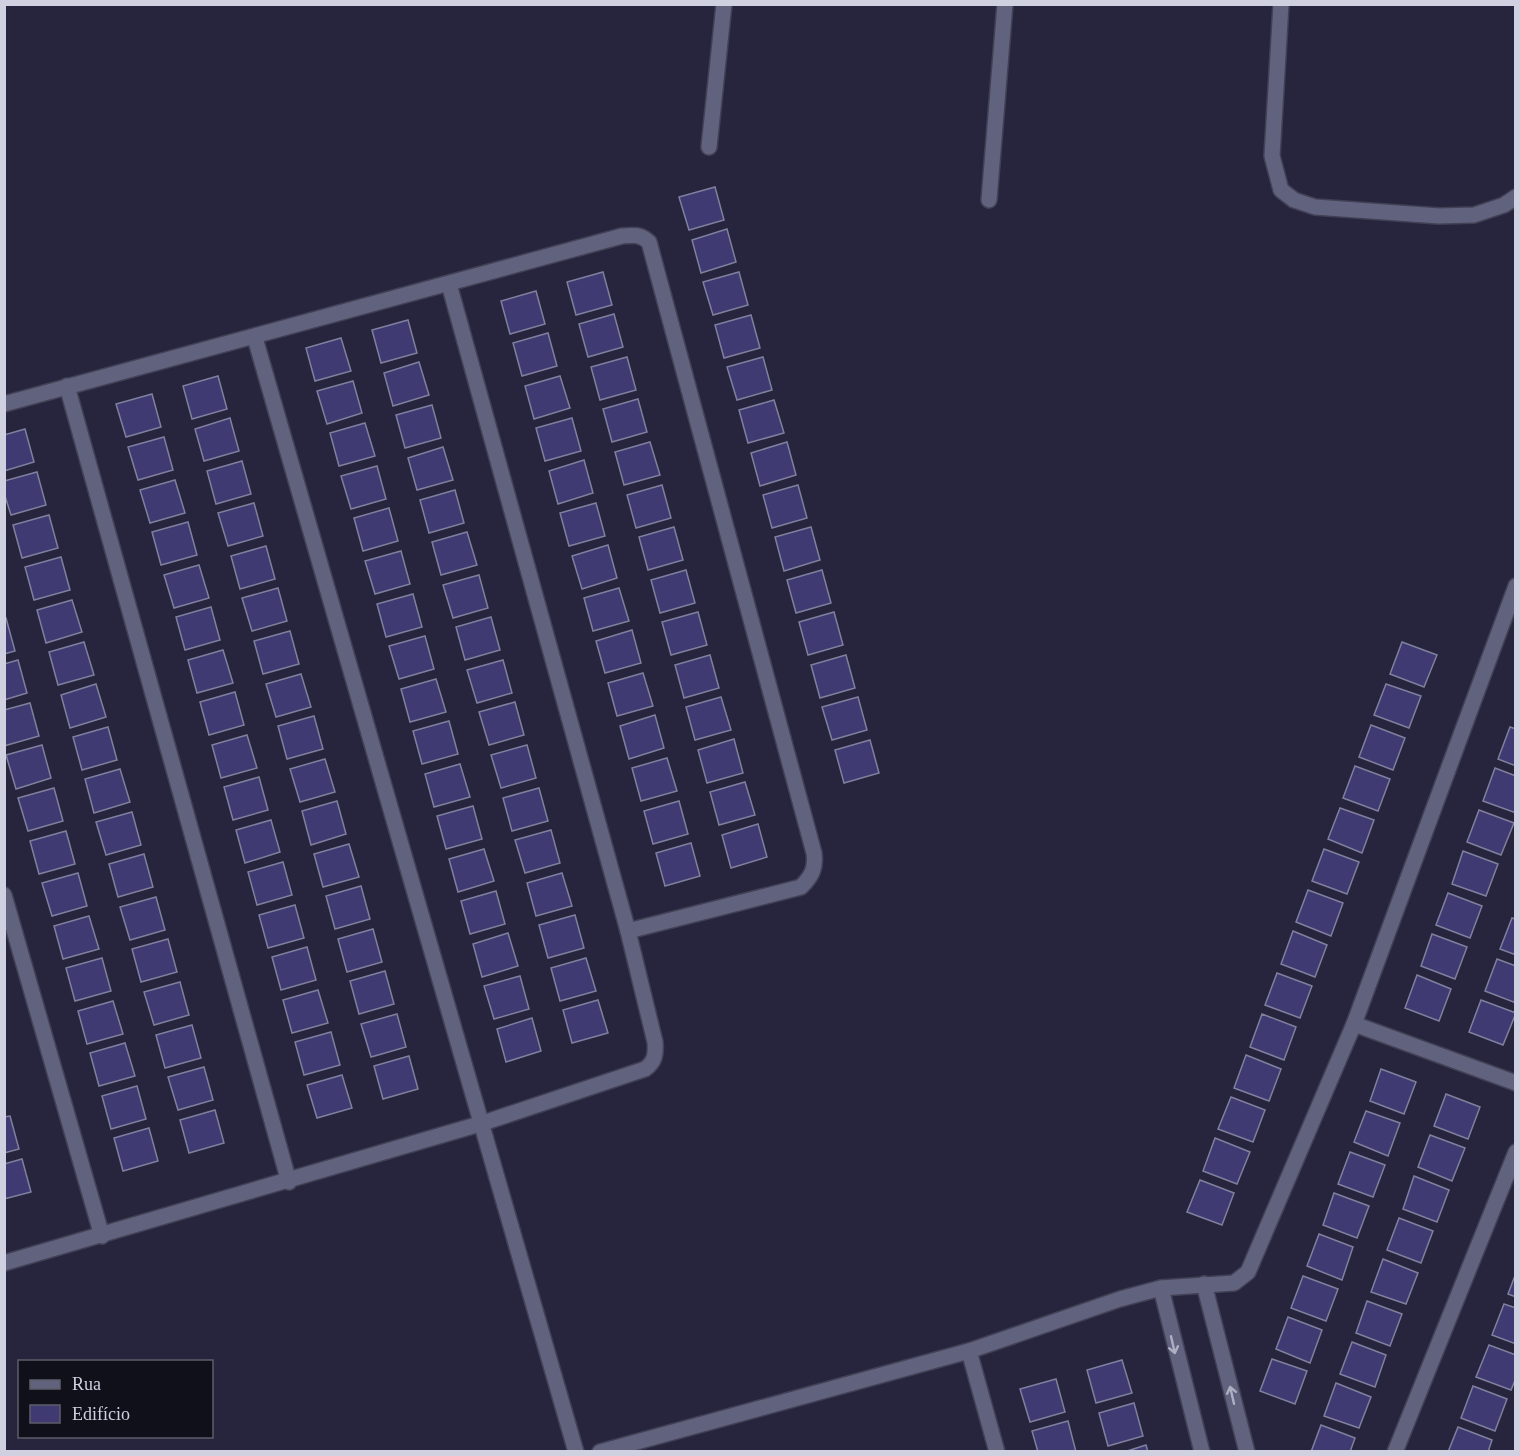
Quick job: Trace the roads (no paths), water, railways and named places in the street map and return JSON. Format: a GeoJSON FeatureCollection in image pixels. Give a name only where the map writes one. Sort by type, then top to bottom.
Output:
{"type":"FeatureCollection","features":[{"type":"Feature","properties":{"kind":"street"},"geometry":{"type":"LineString","coordinates":[[708,147],[724,4]]}},
{"type":"Feature","properties":{"kind":"street"},"geometry":{"type":"LineString","coordinates":[[989,200],[1005,4]]}},
{"type":"Feature","properties":{"kind":"street"},"geometry":{"type":"LineString","coordinates":[[1281,4],[1272,156],[1281,190],[1294,200],[1315,207],[1438,216],[1474,215],[1504,205],[1515,197]]}},
{"type":"Feature","properties":{"kind":"street"},"geometry":{"type":"LineString","coordinates":[[4,404],[255,338],[622,236],[633,235],[649,242],[814,853],[815,867],[809,879],[801,887],[628,931]]}},
{"type":"Feature","properties":{"kind":"street"},"geometry":{"type":"LineString","coordinates":[[4,1263],[289,1182],[483,1123],[645,1069],[652,1064],[656,1054],[655,1042],[628,931],[449,284]]}},
{"type":"Feature","properties":{"kind":"street"},"geometry":{"type":"LineString","coordinates":[[255,338],[576,1452]]}},
{"type":"Feature","properties":{"kind":"street"},"geometry":{"type":"LineString","coordinates":[[67,386],[289,1182]]}},
{"type":"Feature","properties":{"kind":"street"},"geometry":{"type":"LineString","coordinates":[[600,1452],[969,1351],[1120,1299],[1161,1288],[1234,1283],[1248,1272],[1354,1024],[1515,586]]}},
{"type":"Feature","properties":{"kind":"street"},"geometry":{"type":"LineString","coordinates":[[4,895],[102,1236]]}},
{"type":"Feature","properties":{"kind":"street"},"geometry":{"type":"LineString","coordinates":[[1354,1024],[1515,1083]]}},
{"type":"Feature","properties":{"kind":"street"},"geometry":{"type":"LineString","coordinates":[[1395,1452],[1515,1152]]}},
{"type":"Feature","properties":{"kind":"street"},"geometry":{"type":"LineString","coordinates":[[1204,1284],[1246,1452]]}},
{"type":"Feature","properties":{"kind":"street"},"geometry":{"type":"LineString","coordinates":[[1161,1288],[1174,1351],[1203,1452]]}},
{"type":"Feature","properties":{"kind":"street"},"geometry":{"type":"LineString","coordinates":[[969,1351],[997,1452]]}}]}
